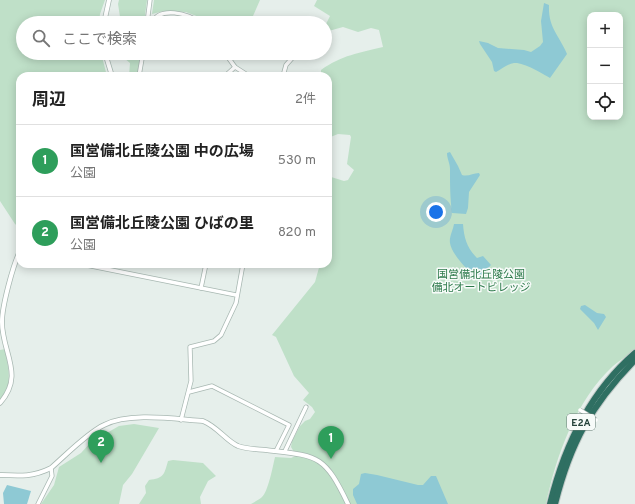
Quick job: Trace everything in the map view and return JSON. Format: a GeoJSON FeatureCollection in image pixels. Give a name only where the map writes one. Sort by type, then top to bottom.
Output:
{"type":"FeatureCollection","features":[{"type":"Feature","properties":{"kind":"highway","name":"E2A"},"geometry":{"type":"LineString","coordinates":[[550,504],[562,461],[583,418],[603,388],[635,354]]}},
{"type":"Feature","properties":{"kind":"highway","name":"E2A"},"geometry":{"type":"LineString","coordinates":[[555,504],[567,463],[587,420],[607,391],[635,360]]}},
{"type":"Feature","properties":{"kind":"street"},"geometry":{"type":"LineString","coordinates":[[106,16],[109,0]]}},
{"type":"Feature","properties":{"kind":"street"},"geometry":{"type":"LineString","coordinates":[[148,16],[150,0]]}},
{"type":"Feature","properties":{"kind":"street"},"geometry":{"type":"LineString","coordinates":[[157,16],[164,13],[190,16]]}},
{"type":"Feature","properties":{"kind":"street"},"geometry":{"type":"LineString","coordinates":[[107,60],[111,72]]}},
{"type":"Feature","properties":{"kind":"street"},"geometry":{"type":"LineString","coordinates":[[140,72],[142,60]]}},
{"type":"Feature","properties":{"kind":"street"},"geometry":{"type":"LineString","coordinates":[[230,60],[235,67],[243,72]]}},
{"type":"Feature","properties":{"kind":"street"},"geometry":{"type":"LineString","coordinates":[[284,72],[286,65],[290,60]]}},
{"type":"Feature","properties":{"kind":"street"},"geometry":{"type":"LineString","coordinates":[[229,72],[235,67]]}},
{"type":"Feature","properties":{"kind":"street"},"geometry":{"type":"LineString","coordinates":[[0,403],[7,395],[11,386],[10,357],[2,323],[3,313],[16,262]]}},
{"type":"Feature","properties":{"kind":"street"},"geometry":{"type":"LineString","coordinates":[[101,268],[236,295]]}},
{"type":"Feature","properties":{"kind":"street"},"geometry":{"type":"LineString","coordinates":[[201,288],[205,268]]}},
{"type":"Feature","properties":{"kind":"street"},"geometry":{"type":"LineString","coordinates":[[181,420],[191,381],[190,347],[214,341],[221,335],[236,303],[236,295],[242,268]]}},
{"type":"Feature","properties":{"kind":"street"},"geometry":{"type":"LineString","coordinates":[[189,392],[212,386],[290,425],[276,451]]}},
{"type":"Feature","properties":{"kind":"street"},"geometry":{"type":"LineString","coordinates":[[285,451],[306,407]]}},
{"type":"Feature","properties":{"kind":"street"},"geometry":{"type":"LineString","coordinates":[[580,410],[596,420]]}},
{"type":"Feature","properties":{"kind":"street"},"geometry":{"type":"LineString","coordinates":[[0,475],[32,476],[51,468],[97,429],[112,421],[131,417],[203,421],[209,423],[237,445],[247,449],[285,451],[309,456],[326,466],[336,480],[348,504]]}},
{"type":"Feature","properties":{"kind":"street"},"geometry":{"type":"LineString","coordinates":[[38,504],[52,476],[51,468]]}},
{"type":"Feature","properties":{"kind":"green space"},"geometry":{"type":"Polygon","coordinates":[[[0,0],[105,0],[100,16],[16,16],[16,60],[103,60],[106,72],[16,72],[16,225],[0,201],[0,0]]]}},
{"type":"Feature","properties":{"kind":"green space"},"geometry":{"type":"Polygon","coordinates":[[[119,0],[147,0],[145,16],[120,16],[118,4],[119,0]]]}},
{"type":"Feature","properties":{"kind":"green space"},"geometry":{"type":"Polygon","coordinates":[[[154,0],[260,0],[253,16],[196,16],[186,12],[164,11],[152,14],[154,0]]]}},
{"type":"Feature","properties":{"kind":"green space","name":"国営備北丘陵公園 備北オートビレッジ"},"geometry":{"type":"Polygon","coordinates":[[[317,0],[635,0],[635,350],[613,366],[600,380],[588,395],[578,412],[569,430],[555,467],[546,504],[251,504],[261,498],[264,494],[275,457],[291,458],[302,453],[294,452],[291,447],[292,441],[300,426],[305,421],[310,419],[315,412],[312,407],[303,400],[309,393],[294,376],[276,337],[272,335],[315,282],[319,268],[332,268],[332,177],[344,181],[348,180],[354,170],[347,164],[351,137],[350,135],[338,134],[332,136],[332,72],[321,72],[321,70],[344,58],[383,47],[379,30],[371,28],[358,32],[343,27],[332,30],[332,16],[314,6],[317,0]]]}},
{"type":"Feature","properties":{"kind":"green space"},"geometry":{"type":"Polygon","coordinates":[[[126,60],[140,60],[139,72],[129,72],[130,63],[126,60]]]}},
{"type":"Feature","properties":{"kind":"green space"},"geometry":{"type":"Polygon","coordinates":[[[5,349],[9,382],[0,400],[0,350],[5,349]]]}},
{"type":"Feature","properties":{"kind":"green space"},"geometry":{"type":"Polygon","coordinates":[[[134,424],[159,428],[132,474],[123,485],[119,504],[41,504],[54,485],[59,467],[81,453],[91,442],[119,426],[134,424]]]}},
{"type":"Feature","properties":{"kind":"green space"},"geometry":{"type":"Polygon","coordinates":[[[173,460],[203,463],[216,476],[208,481],[200,497],[201,504],[139,504],[146,493],[145,486],[149,480],[161,477],[168,461],[173,460]]]}},
{"type":"Feature","properties":{"kind":"water"},"geometry":{"type":"Polygon","coordinates":[[[544,3],[549,5],[552,26],[567,54],[550,78],[532,68],[518,63],[507,65],[496,72],[494,71],[492,62],[479,41],[488,43],[498,48],[531,52],[543,42],[541,21],[544,3]]]}},
{"type":"Feature","properties":{"kind":"water"},"geometry":{"type":"Polygon","coordinates":[[[450,152],[462,175],[466,176],[479,173],[480,175],[469,192],[466,214],[452,213],[450,196],[450,167],[447,157],[447,153],[450,152]]]}},
{"type":"Feature","properties":{"kind":"water"},"geometry":{"type":"Polygon","coordinates":[[[454,224],[463,224],[468,247],[477,258],[483,256],[491,265],[478,278],[461,262],[451,247],[450,238],[454,224]]]}},
{"type":"Feature","properties":{"kind":"water"},"geometry":{"type":"Polygon","coordinates":[[[585,305],[597,313],[604,314],[606,317],[598,330],[594,323],[580,309],[581,306],[585,305]]]}},
{"type":"Feature","properties":{"kind":"water"},"geometry":{"type":"Polygon","coordinates":[[[365,473],[418,485],[423,485],[431,476],[436,476],[448,504],[357,504],[353,495],[353,489],[359,484],[361,474],[365,473]]]}},
{"type":"Feature","properties":{"kind":"water"},"geometry":{"type":"Polygon","coordinates":[[[7,485],[31,491],[27,504],[4,504],[3,493],[7,485]]]}},
{"type":"Feature","properties":{"kind":"place","name":"国営備北丘陵公園 中の広場"},"geometry":{"type":"Point","coordinates":[331,459]}},
{"type":"Feature","properties":{"kind":"place","name":"国営備北丘陵公園 ひばの里"},"geometry":{"type":"Point","coordinates":[101,463]}}]}
